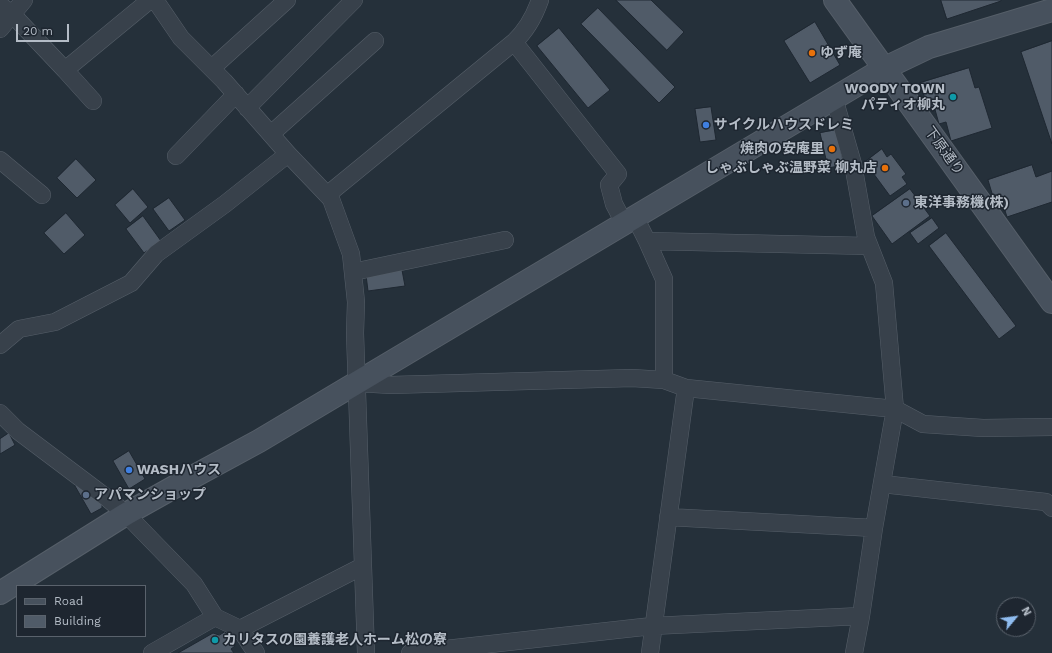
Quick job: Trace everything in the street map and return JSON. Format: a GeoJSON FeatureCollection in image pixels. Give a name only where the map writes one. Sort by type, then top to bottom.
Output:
{"type":"FeatureCollection","features":[{"type":"Feature","properties":{"kind":"street"},"geometry":{"type":"LineString","coordinates":[[0,29],[6,9],[24,0]]}},
{"type":"Feature","properties":{"kind":"street"},"geometry":{"type":"LineString","coordinates":[[65,70],[150,0]]}},
{"type":"Feature","properties":{"kind":"street"},"geometry":{"type":"LineString","coordinates":[[154,0],[181,38],[212,68],[288,154],[331,199],[351,254],[356,302],[355,333],[358,383],[366,653]]}},
{"type":"Feature","properties":{"kind":"street"},"geometry":{"type":"LineString","coordinates":[[212,68],[287,0]]}},
{"type":"Feature","properties":{"kind":"street"},"geometry":{"type":"LineString","coordinates":[[248,108],[354,0]]}},
{"type":"Feature","properties":{"kind":"street"},"geometry":{"type":"LineString","coordinates":[[327,195],[514,42],[533,20],[540,0]]}},
{"type":"Feature","properties":{"kind":"street","name":"下原通り"},"geometry":{"type":"LineString","coordinates":[[835,0],[1052,302]]}},
{"type":"Feature","properties":{"kind":"street"},"geometry":{"type":"LineString","coordinates":[[6,9],[93,101]]}},
{"type":"Feature","properties":{"kind":"street"},"geometry":{"type":"LineString","coordinates":[[0,593],[126,514],[259,441],[358,383],[885,68],[929,47],[1052,10]]}},
{"type":"Feature","properties":{"kind":"street"},"geometry":{"type":"LineString","coordinates":[[271,134],[376,41]]}},
{"type":"Feature","properties":{"kind":"street"},"geometry":{"type":"LineString","coordinates":[[514,42],[618,174],[609,185],[614,204],[647,241],[664,279],[664,380]]}},
{"type":"Feature","properties":{"kind":"street"},"geometry":{"type":"LineString","coordinates":[[176,156],[236,94]]}},
{"type":"Feature","properties":{"kind":"street"},"geometry":{"type":"LineString","coordinates":[[834,98],[853,164],[861,217],[866,237],[884,283],[895,409],[854,653]]}},
{"type":"Feature","properties":{"kind":"street"},"geometry":{"type":"LineString","coordinates":[[0,345],[19,330],[55,322],[131,283],[156,254],[225,204],[288,154]]}},
{"type":"Feature","properties":{"kind":"street"},"geometry":{"type":"LineString","coordinates":[[0,160],[42,195]]}},
{"type":"Feature","properties":{"kind":"street"},"geometry":{"type":"LineString","coordinates":[[354,272],[505,240]]}},
{"type":"Feature","properties":{"kind":"street"},"geometry":{"type":"LineString","coordinates":[[647,241],[869,246]]}},
{"type":"Feature","properties":{"kind":"street"},"geometry":{"type":"LineString","coordinates":[[358,383],[391,385],[632,378],[664,380],[686,388],[895,409],[923,424],[983,428],[1052,427]]}},
{"type":"Feature","properties":{"kind":"street"},"geometry":{"type":"LineString","coordinates":[[650,653],[652,626],[686,388]]}},
{"type":"Feature","properties":{"kind":"street"},"geometry":{"type":"LineString","coordinates":[[0,413],[18,431],[126,514],[194,584],[216,617],[240,628],[256,653]]}},
{"type":"Feature","properties":{"kind":"street"},"geometry":{"type":"LineString","coordinates":[[882,484],[1046,502],[1052,508]]}},
{"type":"Feature","properties":{"kind":"street"},"geometry":{"type":"LineString","coordinates":[[668,517],[874,528]]}},
{"type":"Feature","properties":{"kind":"street"},"geometry":{"type":"LineString","coordinates":[[240,628],[364,566]]}},
{"type":"Feature","properties":{"kind":"street"},"geometry":{"type":"LineString","coordinates":[[410,653],[521,647],[652,626],[861,616]]}},
{"type":"Feature","properties":{"kind":"street"},"geometry":{"type":"LineString","coordinates":[[152,653],[216,617]]}},
{"type":"Feature","properties":{"kind":"building"},"geometry":{"type":"Polygon","coordinates":[[[616,0],[651,0],[684,32],[667,50],[616,0]]]}},
{"type":"Feature","properties":{"kind":"building"},"geometry":{"type":"Polygon","coordinates":[[[941,0],[1001,0],[1001,1],[947,19],[941,0]]]}},
{"type":"Feature","properties":{"kind":"building"},"geometry":{"type":"Polygon","coordinates":[[[598,8],[675,87],[659,103],[581,24],[598,8]]]}},
{"type":"Feature","properties":{"kind":"building","name":"ゆず庵"},"geometry":{"type":"Polygon","coordinates":[[[815,22],[840,65],[810,83],[784,41],[815,22]]]}},
{"type":"Feature","properties":{"kind":"building"},"geometry":{"type":"Polygon","coordinates":[[[559,28],[610,90],[588,108],[537,46],[559,28]]]}},
{"type":"Feature","properties":{"kind":"building"},"geometry":{"type":"Polygon","coordinates":[[[1052,41],[1052,144],[1021,52],[1052,41]]]}},
{"type":"Feature","properties":{"kind":"building","name":"WOODY TOWN パティオ柳丸"},"geometry":{"type":"Polygon","coordinates":[[[969,68],[975,88],[979,87],[992,128],[951,141],[946,122],[939,124],[934,106],[928,108],[920,83],[969,68]]]}},
{"type":"Feature","properties":{"kind":"building","name":"サイクルハウスドレミ"},"geometry":{"type":"Polygon","coordinates":[[[711,107],[716,140],[700,142],[695,109],[711,107]]]}},
{"type":"Feature","properties":{"kind":"building","name":"焼肉の安庵里"},"geometry":{"type":"Polygon","coordinates":[[[836,130],[844,165],[828,168],[820,133],[836,130]]]}},
{"type":"Feature","properties":{"kind":"building","name":"しゃぶしゃぶ温野菜 柳丸店"},"geometry":{"type":"Polygon","coordinates":[[[882,149],[887,157],[891,154],[906,174],[902,177],[907,184],[890,196],[865,162],[882,149]]]}},
{"type":"Feature","properties":{"kind":"building"},"geometry":{"type":"Polygon","coordinates":[[[76,159],[96,180],[77,198],[57,178],[76,159]]]}},
{"type":"Feature","properties":{"kind":"building"},"geometry":{"type":"Polygon","coordinates":[[[1032,165],[1036,177],[1052,171],[1052,202],[1007,217],[1001,198],[994,200],[988,180],[1032,165]]]}},
{"type":"Feature","properties":{"kind":"building"},"geometry":{"type":"Polygon","coordinates":[[[133,189],[148,207],[130,223],[115,205],[133,189]]]}},
{"type":"Feature","properties":{"kind":"building","name":"東洋事務機(株)"},"geometry":{"type":"Polygon","coordinates":[[[910,189],[930,216],[892,244],[872,216],[910,189]]]}},
{"type":"Feature","properties":{"kind":"building"},"geometry":{"type":"Polygon","coordinates":[[[169,198],[185,220],[169,231],[153,209],[169,198]]]}},
{"type":"Feature","properties":{"kind":"building"},"geometry":{"type":"Polygon","coordinates":[[[66,213],[85,235],[64,254],[44,233],[66,213]]]}},
{"type":"Feature","properties":{"kind":"building"},"geometry":{"type":"Polygon","coordinates":[[[143,216],[161,241],[144,253],[126,229],[143,216]]]}},
{"type":"Feature","properties":{"kind":"building"},"geometry":{"type":"Polygon","coordinates":[[[932,218],[939,228],[918,244],[910,233],[932,218]]]}},
{"type":"Feature","properties":{"kind":"building"},"geometry":{"type":"Polygon","coordinates":[[[946,233],[1016,326],[999,339],[929,246],[946,233]]]}},
{"type":"Feature","properties":{"kind":"building"},"geometry":{"type":"Polygon","coordinates":[[[402,270],[405,286],[368,291],[366,275],[402,270]]]}},
{"type":"Feature","properties":{"kind":"building"},"geometry":{"type":"Polygon","coordinates":[[[9,433],[15,445],[0,454],[0,439],[9,433]]]}},
{"type":"Feature","properties":{"kind":"building","name":"WASHハウス"},"geometry":{"type":"Polygon","coordinates":[[[129,451],[145,479],[129,489],[113,461],[129,451]]]}},
{"type":"Feature","properties":{"kind":"building","name":"アパマンショップ"},"geometry":{"type":"Polygon","coordinates":[[[78,484],[102,504],[102,508],[91,514],[75,486],[78,484]]]}},
{"type":"Feature","properties":{"kind":"building","name":"カリタスの園養護老人ホーム松の寮"},"geometry":{"type":"Polygon","coordinates":[[[225,632],[235,646],[231,649],[234,653],[178,653],[213,633],[219,635],[225,632]]]}},
{"type":"Feature","properties":{"kind":"place","name":"ゆず庵"},"geometry":{"type":"Point","coordinates":[812,53]}},
{"type":"Feature","properties":{"kind":"place","name":"WOODY TOWN パティオ柳丸"},"geometry":{"type":"Point","coordinates":[953,97]}},
{"type":"Feature","properties":{"kind":"place","name":"サイクルハウスドレミ"},"geometry":{"type":"Point","coordinates":[706,125]}},
{"type":"Feature","properties":{"kind":"place","name":"焼肉の安庵里"},"geometry":{"type":"Point","coordinates":[832,149]}},
{"type":"Feature","properties":{"kind":"place","name":"しゃぶしゃぶ温野菜 柳丸店"},"geometry":{"type":"Point","coordinates":[885,168]}},
{"type":"Feature","properties":{"kind":"place","name":"東洋事務機(株)"},"geometry":{"type":"Point","coordinates":[906,203]}},
{"type":"Feature","properties":{"kind":"place","name":"WASHハウス"},"geometry":{"type":"Point","coordinates":[129,470]}},
{"type":"Feature","properties":{"kind":"place","name":"アパマンショップ"},"geometry":{"type":"Point","coordinates":[86,495]}},
{"type":"Feature","properties":{"kind":"place","name":"カリタスの園養護老人ホーム松の寮"},"geometry":{"type":"Point","coordinates":[215,640]}}]}
